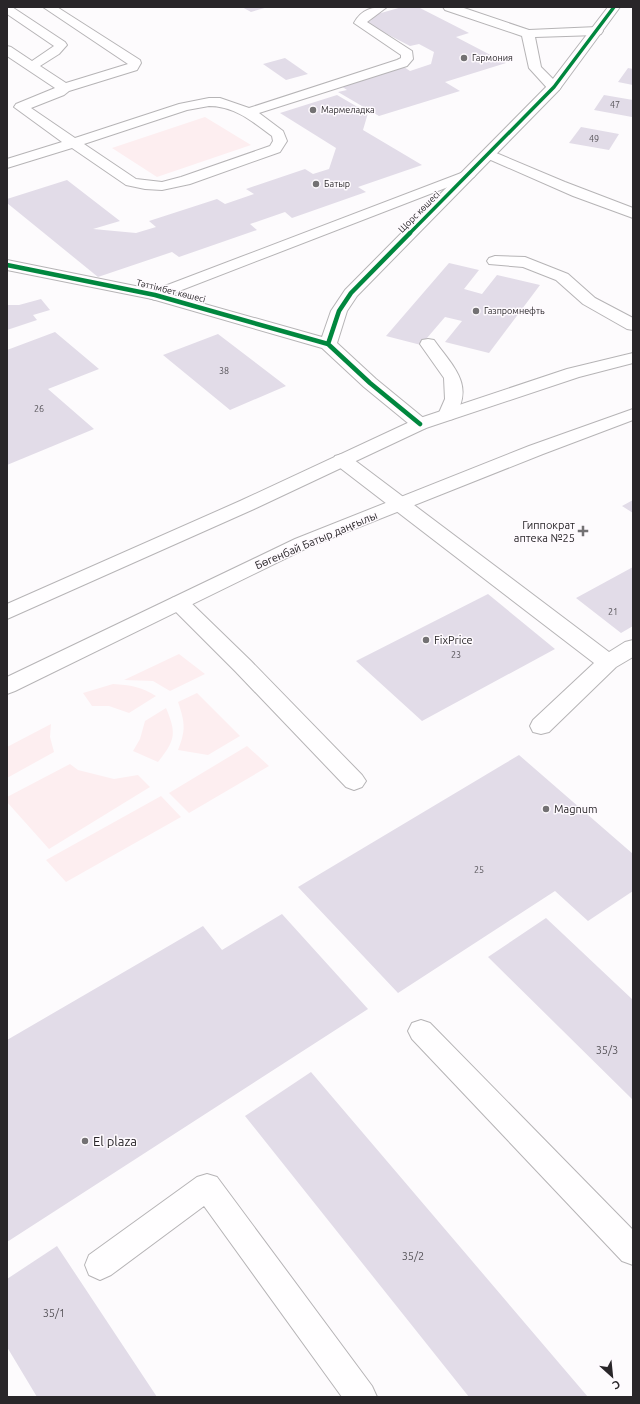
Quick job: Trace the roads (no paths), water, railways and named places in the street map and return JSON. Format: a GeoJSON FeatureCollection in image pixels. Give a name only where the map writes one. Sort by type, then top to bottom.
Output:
{"type":"FeatureCollection","features":[{"type":"Feature","properties":{"kind":"street"},"geometry":{"type":"LineString","coordinates":[[7,110],[59,92],[64,88],[132,67],[134,63],[49,7]]}},
{"type":"Feature","properties":{"kind":"street"},"geometry":{"type":"LineString","coordinates":[[249,112],[402,63],[407,59],[407,54],[360,23],[363,18],[381,7]]}},
{"type":"Feature","properties":{"kind":"street"},"geometry":{"type":"LineString","coordinates":[[449,7],[528,34],[597,31]]}},
{"type":"Feature","properties":{"kind":"street","name":"Щорс көшесі"},"geometry":{"type":"LineString","coordinates":[[328,344],[339,311],[351,293],[554,87],[614,7]]}},
{"type":"Feature","properties":{"kind":"street"},"geometry":{"type":"LineString","coordinates":[[7,9],[62,45],[58,50],[40,60],[33,66]]}},
{"type":"Feature","properties":{"kind":"street"},"geometry":{"type":"LineString","coordinates":[[528,34],[535,68],[554,87]]}},
{"type":"Feature","properties":{"kind":"street"},"geometry":{"type":"LineString","coordinates":[[7,50],[13,60],[33,66],[64,88]]}},
{"type":"Feature","properties":{"kind":"street"},"geometry":{"type":"LineString","coordinates":[[7,164],[73,142],[184,107],[209,102],[220,102],[249,112],[278,134],[280,141],[274,149],[185,181],[162,186],[145,185],[131,182],[73,142],[21,106]]}},
{"type":"Feature","properties":{"kind":"street"},"geometry":{"type":"LineString","coordinates":[[489,154],[548,182],[633,213]]}},
{"type":"Feature","properties":{"kind":"street"},"geometry":{"type":"LineString","coordinates":[[155,295],[469,174]]}},
{"type":"Feature","properties":{"kind":"street"},"geometry":{"type":"LineString","coordinates":[[495,261],[524,262],[562,277],[589,301],[633,325]]}},
{"type":"Feature","properties":{"kind":"street","name":"Тәттімбет көшесі"},"geometry":{"type":"LineString","coordinates":[[7,265],[155,295],[328,344]]}},
{"type":"Feature","properties":{"kind":"street"},"geometry":{"type":"LineString","coordinates":[[328,344],[370,383],[420,424]]}},
{"type":"Feature","properties":{"kind":"street"},"geometry":{"type":"LineString","coordinates":[[428,344],[454,378],[454,399],[447,415]]}},
{"type":"Feature","properties":{"kind":"street"},"geometry":{"type":"LineString","coordinates":[[7,612],[247,505],[420,424],[573,373],[633,358]]}},
{"type":"Feature","properties":{"kind":"street","name":"Бөгенбай Батыр даңғылы"},"geometry":{"type":"LineString","coordinates":[[7,686],[302,543],[536,450],[633,414]]}},
{"type":"Feature","properties":{"kind":"street"},"geometry":{"type":"LineString","coordinates":[[342,460],[608,662]]}},
{"type":"Feature","properties":{"kind":"street"},"geometry":{"type":"LineString","coordinates":[[179,603],[354,781]]}},
{"type":"Feature","properties":{"kind":"street"},"geometry":{"type":"LineString","coordinates":[[541,726],[608,662],[633,647]]}},
{"type":"Feature","properties":{"kind":"street"},"geometry":{"type":"LineString","coordinates":[[421,1031],[633,1251]]}},
{"type":"Feature","properties":{"kind":"street"},"geometry":{"type":"LineString","coordinates":[[100,1265],[207,1187],[361,1397]]}},
{"type":"Feature","properties":{"kind":"place","name":"Гармония"},"geometry":{"type":"Point","coordinates":[464,58]}},
{"type":"Feature","properties":{"kind":"place","name":"Мармеладка"},"geometry":{"type":"Point","coordinates":[313,110]}},
{"type":"Feature","properties":{"kind":"place","name":"Батыр"},"geometry":{"type":"Point","coordinates":[316,184]}},
{"type":"Feature","properties":{"kind":"place","name":"Газпромнефть"},"geometry":{"type":"Point","coordinates":[476,311]}},
{"type":"Feature","properties":{"kind":"place","name":"Гиппократ аптека №25"},"geometry":{"type":"Point","coordinates":[583,531]}},
{"type":"Feature","properties":{"kind":"place","name":"FixPrice"},"geometry":{"type":"Point","coordinates":[426,640]}},
{"type":"Feature","properties":{"kind":"place","name":"Magnum"},"geometry":{"type":"Point","coordinates":[546,809]}},
{"type":"Feature","properties":{"kind":"place","name":"El plaza"},"geometry":{"type":"Point","coordinates":[85,1141]}}]}
